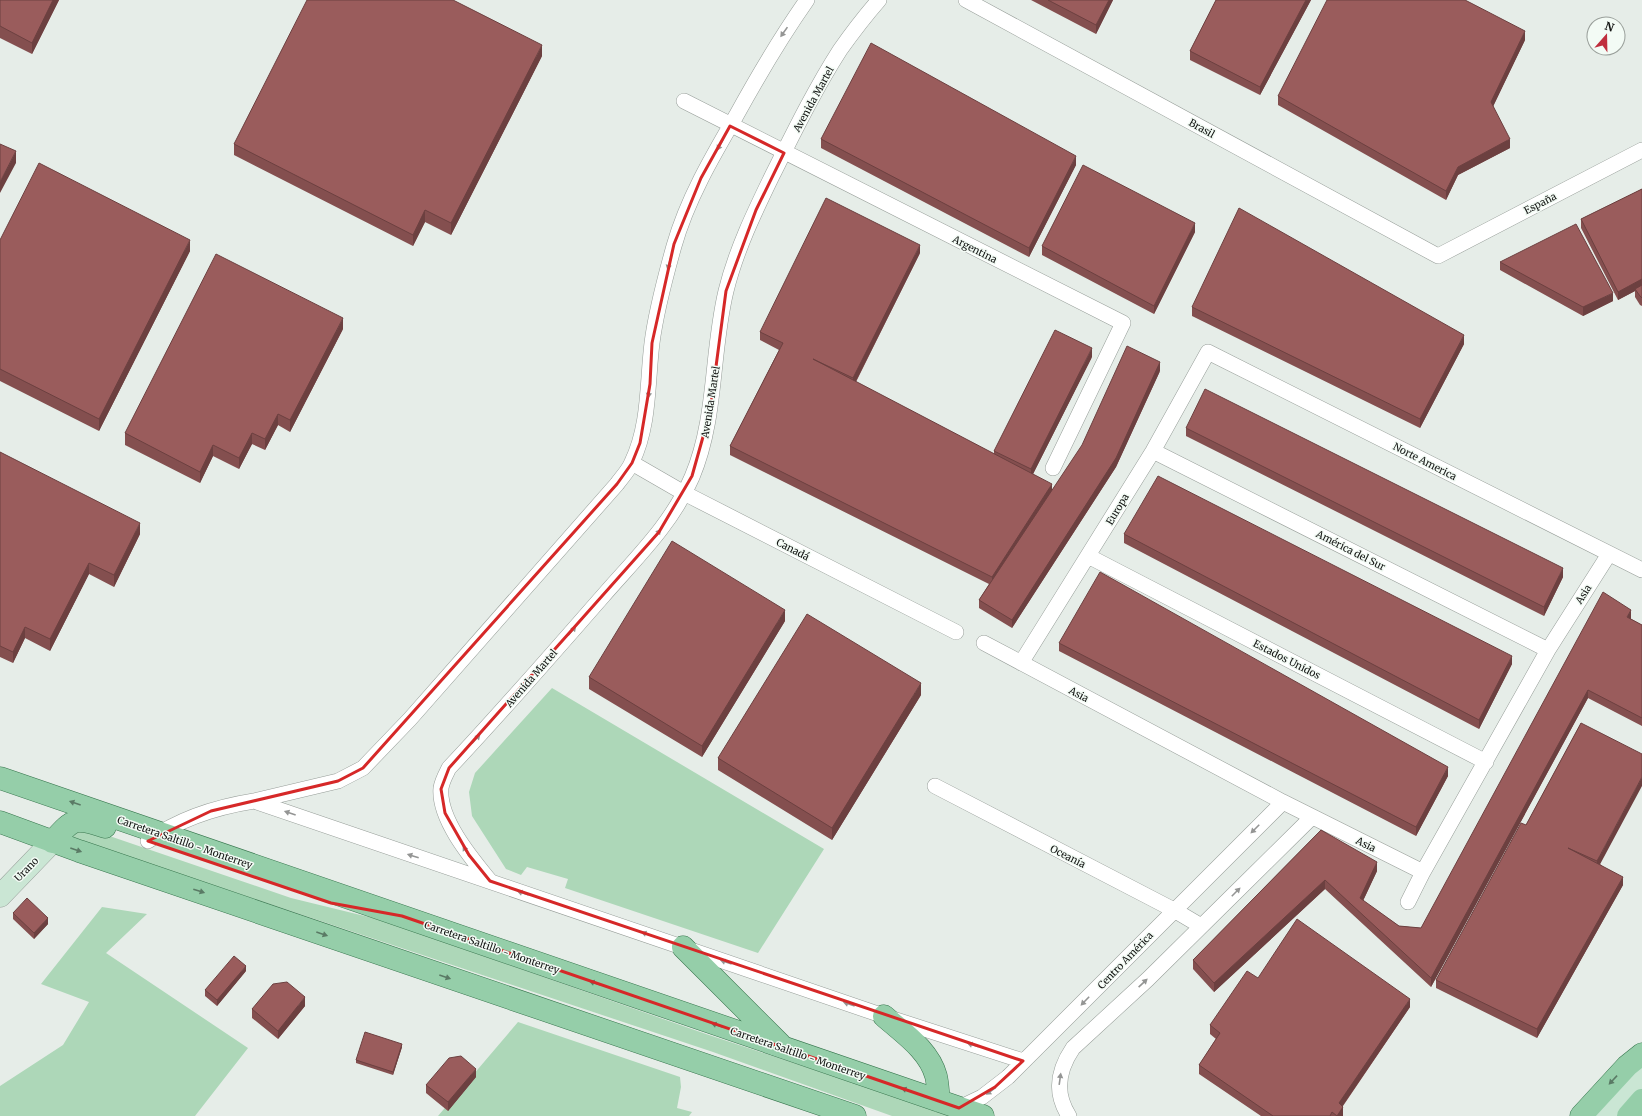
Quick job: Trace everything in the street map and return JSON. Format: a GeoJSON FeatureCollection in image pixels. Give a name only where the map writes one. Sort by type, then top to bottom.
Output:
{"type":"FeatureCollection","features":[{"type":"Feature","properties":{"kind":"main road","name":"Carretera Saltillo - Monterrey"},"geometry":{"type":"LineString","coordinates":[[0,778],[331,903],[362,911],[402,916],[983,1116]]}},
{"type":"Feature","properties":{"kind":"main road"},"geometry":{"type":"LineString","coordinates":[[52,842],[70,824],[80,820],[154,837]]}},
{"type":"Feature","properties":{"kind":"main road"},"geometry":{"type":"LineString","coordinates":[[0,822],[52,842],[855,1116]]}},
{"type":"Feature","properties":{"kind":"main road"},"geometry":{"type":"LineString","coordinates":[[683,948],[785,1049]]}},
{"type":"Feature","properties":{"kind":"main road"},"geometry":{"type":"LineString","coordinates":[[884,1016],[922,1050],[930,1061],[949,1104]]}},
{"type":"Feature","properties":{"kind":"main road"},"geometry":{"type":"LineString","coordinates":[[1581,1116],[1627,1066],[1642,1054]]}},
{"type":"Feature","properties":{"kind":"main road"},"geometry":{"type":"LineString","coordinates":[[1628,1116],[1642,1100]]}},
{"type":"Feature","properties":{"kind":"street"},"geometry":{"type":"LineString","coordinates":[[154,837],[200,814],[232,804],[254,801],[338,781],[363,768],[410,719],[617,484],[632,463],[640,443],[646,416],[652,343],[674,244],[686,210],[701,178],[780,38],[807,0]]}},
{"type":"Feature","properties":{"kind":"street","name":"Avenida Martel"},"geometry":{"type":"LineString","coordinates":[[490,881],[469,855],[445,813],[441,789],[444,778],[449,768],[505,708],[659,532],[684,493],[692,476],[705,439],[726,291],[756,210],[784,153],[840,50],[878,0]]}},
{"type":"Feature","properties":{"kind":"street","name":"Brasil"},"geometry":{"type":"LineString","coordinates":[[966,0],[1438,256]]}},
{"type":"Feature","properties":{"kind":"street","name":"Argentina"},"geometry":{"type":"LineString","coordinates":[[684,101],[730,126],[1123,323],[1053,468]]}},
{"type":"Feature","properties":{"kind":"street","name":"España"},"geometry":{"type":"LineString","coordinates":[[1438,256],[1642,150]]}},
{"type":"Feature","properties":{"kind":"street","name":"Europa"},"geometry":{"type":"LineString","coordinates":[[1021,663],[1153,451],[1208,352]]}},
{"type":"Feature","properties":{"kind":"street","name":"Norte America"},"geometry":{"type":"LineString","coordinates":[[1208,352],[1642,570]]}},
{"type":"Feature","properties":{"kind":"street","name":"América del Sur"},"geometry":{"type":"LineString","coordinates":[[1153,451],[1548,650]]}},
{"type":"Feature","properties":{"kind":"street","name":"Canadá"},"geometry":{"type":"LineString","coordinates":[[632,463],[684,493],[956,632]]}},
{"type":"Feature","properties":{"kind":"street","name":"Asia"},"geometry":{"type":"LineString","coordinates":[[984,643],[1283,802],[1423,872],[1548,650],[1609,554]]}},
{"type":"Feature","properties":{"kind":"street","name":"Estados Unidos"},"geometry":{"type":"LineString","coordinates":[[1088,556],[1486,762]]}},
{"type":"Feature","properties":{"kind":"street","name":"Oceanía"},"geometry":{"type":"LineString","coordinates":[[935,786],[1174,910],[1201,926]]}},
{"type":"Feature","properties":{"kind":"street"},"geometry":{"type":"LineString","coordinates":[[254,801],[884,1016],[1023,1061]]}},
{"type":"Feature","properties":{"kind":"street","name":"Centro América"},"geometry":{"type":"LineString","coordinates":[[949,1104],[982,1097],[995,1087],[1065,1022],[1174,910],[1283,802]]}},
{"type":"Feature","properties":{"kind":"street"},"geometry":{"type":"LineString","coordinates":[[1069,1116],[1062,1102],[1058,1083],[1065,1060],[1073,1048],[1201,926],[1312,817]]}},
{"type":"Feature","properties":{"kind":"street","name":"Urano"},"geometry":{"type":"LineString","coordinates":[[0,896],[52,842]]}},
{"type":"Feature","properties":{"kind":"street"},"geometry":{"type":"LineString","coordinates":[[1408,902],[1423,872]]}},
{"type":"Feature","properties":{"kind":"street"},"geometry":{"type":"LineString","coordinates":[[1605,1116],[1642,1076]]}},
{"type":"Feature","properties":{"kind":"highlighted area"},"geometry":{"type":"Polygon","coordinates":[[[730,126],[784,153],[756,210],[726,291],[710,412],[692,476],[659,532],[449,768],[441,789],[445,813],[469,855],[490,881],[1023,1061],[995,1087],[959,1108],[402,916],[331,903],[148,841],[211,811],[338,781],[363,768],[617,484],[632,463],[640,443],[650,384],[652,343],[674,244],[701,178],[730,126]]]}},
{"type":"Feature","properties":{"kind":"green space"},"geometry":{"type":"Polygon","coordinates":[[[552,688],[824,849],[758,953],[565,888],[568,879],[527,867],[521,875],[506,869],[472,816],[469,792],[475,773],[552,688]]]}},
{"type":"Feature","properties":{"kind":"green space"},"geometry":{"type":"Polygon","coordinates":[[[86,828],[291,898],[381,920],[706,1034],[953,1116],[892,1116],[713,1052],[69,837],[86,828]]]}},
{"type":"Feature","properties":{"kind":"green space"},"geometry":{"type":"Polygon","coordinates":[[[102,907],[147,914],[106,953],[248,1048],[195,1116],[0,1116],[0,1086],[63,1045],[89,1002],[41,984],[102,907]]]}},
{"type":"Feature","properties":{"kind":"green space"},"geometry":{"type":"Polygon","coordinates":[[[518,1022],[680,1077],[681,1087],[677,1108],[692,1112],[689,1116],[438,1116],[518,1022]]]}},
{"type":"Feature","properties":{"kind":"building"},"geometry":{"type":"Polygon","coordinates":[[[0,0],[53,0],[32,43],[0,26],[0,0]]]}},
{"type":"Feature","properties":{"kind":"building"},"geometry":{"type":"Polygon","coordinates":[[[307,0],[453,0],[542,45],[451,223],[425,210],[413,235],[234,144],[307,0]]]}},
{"type":"Feature","properties":{"kind":"building"},"geometry":{"type":"Polygon","coordinates":[[[1048,0],[1109,0],[1096,25],[1048,0]]]}},
{"type":"Feature","properties":{"kind":"building"},"geometry":{"type":"Polygon","coordinates":[[[1216,0],[1306,0],[1260,87],[1190,51],[1216,0]]]}},
{"type":"Feature","properties":{"kind":"building"},"geometry":{"type":"Polygon","coordinates":[[[1327,0],[1465,0],[1525,31],[1491,102],[1510,139],[1458,167],[1446,191],[1278,96],[1327,0]]]}},
{"type":"Feature","properties":{"kind":"building"},"geometry":{"type":"Polygon","coordinates":[[[871,43],[1076,156],[1029,248],[821,139],[871,43]]]}},
{"type":"Feature","properties":{"kind":"building"},"geometry":{"type":"Polygon","coordinates":[[[0,144],[16,151],[0,182],[0,144]]]}},
{"type":"Feature","properties":{"kind":"building"},"geometry":{"type":"Polygon","coordinates":[[[39,163],[190,240],[99,419],[0,369],[0,240],[39,163]]]}},
{"type":"Feature","properties":{"kind":"building"},"geometry":{"type":"Polygon","coordinates":[[[1083,165],[1195,223],[1154,306],[1042,246],[1083,165]]]}},
{"type":"Feature","properties":{"kind":"building"},"geometry":{"type":"Polygon","coordinates":[[[1642,189],[1642,279],[1618,292],[1581,219],[1642,189]]]}},
{"type":"Feature","properties":{"kind":"building"},"geometry":{"type":"Polygon","coordinates":[[[826,198],[920,245],[853,378],[813,359],[1052,484],[992,577],[730,446],[783,343],[760,332],[826,198]]]}},
{"type":"Feature","properties":{"kind":"building"},"geometry":{"type":"Polygon","coordinates":[[[1239,208],[1464,335],[1420,419],[1192,307],[1239,208]]]}},
{"type":"Feature","properties":{"kind":"building"},"geometry":{"type":"Polygon","coordinates":[[[1576,224],[1613,293],[1583,307],[1500,262],[1576,224]]]}},
{"type":"Feature","properties":{"kind":"building"},"geometry":{"type":"Polygon","coordinates":[[[216,254],[343,318],[290,420],[278,414],[265,439],[252,433],[239,458],[213,445],[200,472],[125,433],[216,254]]]}},
{"type":"Feature","properties":{"kind":"building"},"geometry":{"type":"Polygon","coordinates":[[[1642,285],[1642,298],[1635,289],[1642,285]]]}},
{"type":"Feature","properties":{"kind":"building"},"geometry":{"type":"Polygon","coordinates":[[[1055,330],[1092,348],[1031,469],[994,451],[1055,330]]]}},
{"type":"Feature","properties":{"kind":"building"},"geometry":{"type":"Polygon","coordinates":[[[1127,346],[1160,362],[1116,458],[1012,620],[979,600],[1082,445],[1127,346]]]}},
{"type":"Feature","properties":{"kind":"building"},"geometry":{"type":"Polygon","coordinates":[[[1205,389],[1563,568],[1544,607],[1186,428],[1205,389]]]}},
{"type":"Feature","properties":{"kind":"building"},"geometry":{"type":"Polygon","coordinates":[[[0,452],[140,523],[114,575],[89,563],[50,639],[25,627],[13,652],[0,646],[0,452]]]}},
{"type":"Feature","properties":{"kind":"building"},"geometry":{"type":"Polygon","coordinates":[[[1158,476],[1512,656],[1479,720],[1124,534],[1158,476]]]}},
{"type":"Feature","properties":{"kind":"building"},"geometry":{"type":"Polygon","coordinates":[[[672,541],[785,610],[702,746],[589,677],[672,541]]]}},
{"type":"Feature","properties":{"kind":"building"},"geometry":{"type":"Polygon","coordinates":[[[1100,572],[1448,767],[1416,827],[1059,643],[1100,572]]]}},
{"type":"Feature","properties":{"kind":"building"},"geometry":{"type":"Polygon","coordinates":[[[1603,592],[1631,610],[1627,617],[1642,625],[1642,718],[1588,690],[1431,978],[1325,880],[1214,983],[1193,960],[1321,830],[1377,862],[1360,898],[1399,926],[1421,928],[1603,592]]]}},
{"type":"Feature","properties":{"kind":"building"},"geometry":{"type":"Polygon","coordinates":[[[807,614],[921,683],[832,828],[718,758],[807,614]]]}},
{"type":"Feature","properties":{"kind":"building"},"geometry":{"type":"Polygon","coordinates":[[[1581,723],[1642,754],[1642,777],[1597,861],[1568,848],[1623,877],[1537,1029],[1436,980],[1521,823],[1526,825],[1581,723]]]}},
{"type":"Feature","properties":{"kind":"building"},"geometry":{"type":"Polygon","coordinates":[[[27,898],[48,918],[34,933],[13,913],[27,898]]]}},
{"type":"Feature","properties":{"kind":"building"},"geometry":{"type":"Polygon","coordinates":[[[1297,919],[1410,999],[1339,1103],[1343,1107],[1337,1116],[1332,1112],[1330,1116],[1273,1116],[1199,1065],[1220,1033],[1210,1025],[1247,971],[1258,978],[1297,919]]]}},
{"type":"Feature","properties":{"kind":"building"},"geometry":{"type":"Polygon","coordinates":[[[234,956],[246,966],[217,1000],[205,990],[234,956]]]}},
{"type":"Feature","properties":{"kind":"building"},"geometry":{"type":"Polygon","coordinates":[[[287,982],[305,997],[278,1031],[252,1009],[273,984],[287,982]]]}},
{"type":"Feature","properties":{"kind":"building"},"geometry":{"type":"Polygon","coordinates":[[[365,1032],[402,1044],[393,1072],[356,1060],[365,1032]]]}},
{"type":"Feature","properties":{"kind":"building"},"geometry":{"type":"Polygon","coordinates":[[[461,1056],[476,1069],[448,1102],[426,1085],[449,1058],[461,1056]]]}}]}
